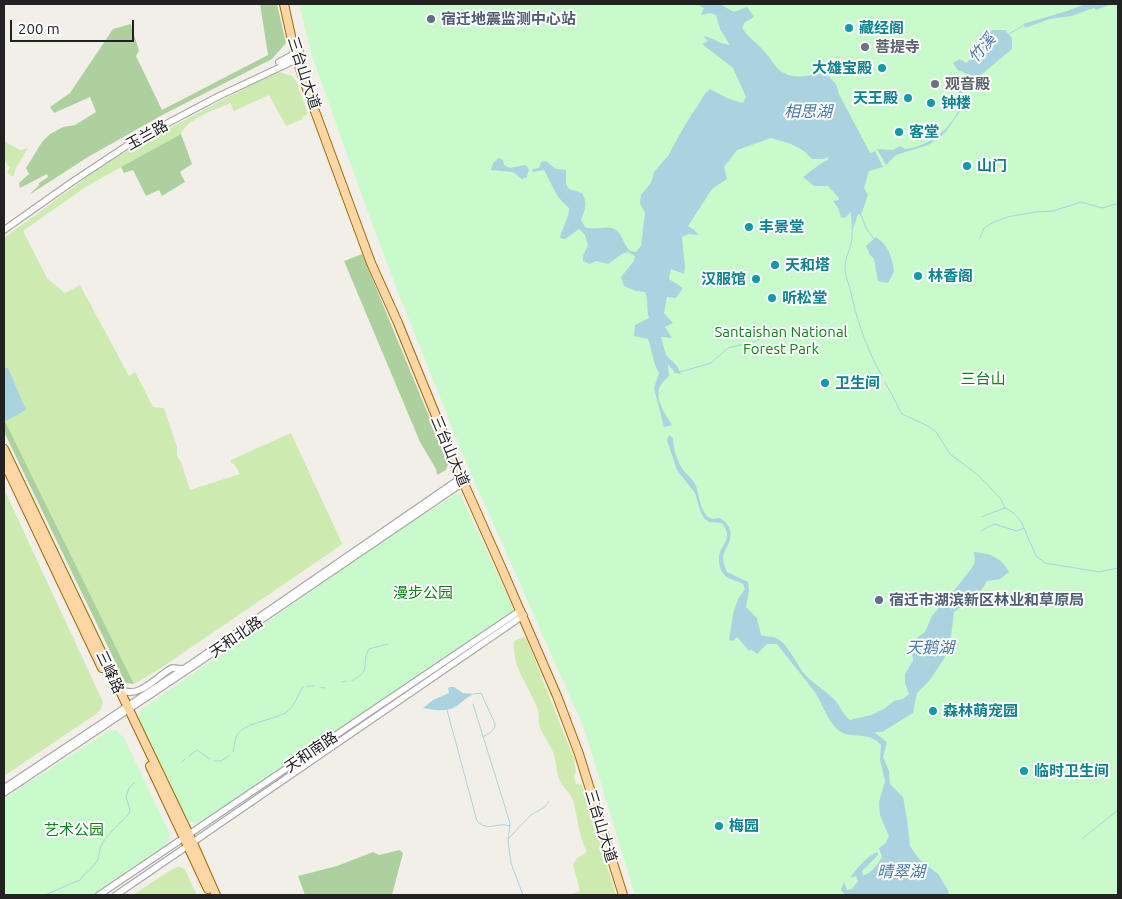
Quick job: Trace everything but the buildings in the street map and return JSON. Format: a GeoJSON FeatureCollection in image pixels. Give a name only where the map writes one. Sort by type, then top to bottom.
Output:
{"type":"FeatureCollection","features":[{"type":"Feature","properties":{"kind":"main road","name":"三台山大道"},"geometry":{"type":"LineString","coordinates":[[284,4],[298,55],[375,262],[464,478],[562,698],[581,751],[625,895]]}},
{"type":"Feature","properties":{"kind":"main road","name":"三台山大道"},"geometry":{"type":"LineString","coordinates":[[289,4],[298,55]]}},
{"type":"Feature","properties":{"kind":"main road","name":"三峰路"},"geometry":{"type":"LineString","coordinates":[[4,449],[117,686],[125,710]]}},
{"type":"Feature","properties":{"kind":"main road","name":"三峰路"},"geometry":{"type":"LineString","coordinates":[[4,462],[186,836],[211,895]]}},
{"type":"Feature","properties":{"kind":"main road","name":"三峰路"},"geometry":{"type":"LineString","coordinates":[[190,845],[216,895]]}},
{"type":"Feature","properties":{"kind":"street","name":"玉兰路"},"geometry":{"type":"LineString","coordinates":[[4,226],[126,143],[298,55]]}},
{"type":"Feature","properties":{"kind":"street","name":"玉兰路"},"geometry":{"type":"LineString","coordinates":[[4,230],[134,141],[298,55]]}},
{"type":"Feature","properties":{"kind":"street","name":"天和北路"},"geometry":{"type":"LineString","coordinates":[[4,788],[125,710],[183,668],[464,478]]}},
{"type":"Feature","properties":{"kind":"street","name":"天和北路"},"geometry":{"type":"LineString","coordinates":[[4,793],[464,478]]}},
{"type":"Feature","properties":{"kind":"street","name":"天和南路"},"geometry":{"type":"LineString","coordinates":[[99,895],[523,612]]}},
{"type":"Feature","properties":{"kind":"street","name":"天和南路"},"geometry":{"type":"LineString","coordinates":[[116,895],[523,612]]}},
{"type":"Feature","properties":{"kind":"street"},"geometry":{"type":"LineString","coordinates":[[117,686],[124,692],[134,693],[172,668],[183,668]]}},
{"type":"Feature","properties":{"kind":"green space"},"geometry":{"type":"Polygon","coordinates":[[[260,4],[277,4],[286,43],[272,59],[164,114],[88,157],[29,195],[39,183],[48,177],[47,174],[20,188],[19,183],[29,174],[26,168],[42,142],[50,134],[63,127],[75,125],[96,112],[90,97],[54,113],[50,107],[70,93],[113,29],[131,24],[139,51],[136,56],[162,110],[268,55],[260,4]]]}},
{"type":"Feature","properties":{"kind":"green space","name":"Santaishan National Forest Park"},"geometry":{"type":"Polygon","coordinates":[[[299,4],[1118,4],[1118,895],[635,895],[584,728],[466,462],[396,287],[312,56],[299,4]]]}},
{"type":"Feature","properties":{"kind":"green space"},"geometry":{"type":"Polygon","coordinates":[[[280,72],[292,76],[296,81],[308,114],[302,117],[303,119],[286,126],[269,95],[234,111],[230,103],[195,119],[181,134],[87,186],[23,231],[47,278],[65,293],[80,285],[129,376],[135,372],[153,407],[164,408],[177,447],[177,456],[181,462],[190,490],[240,474],[234,464],[231,463],[231,460],[291,433],[342,544],[161,668],[134,684],[4,419],[4,238],[105,164],[273,73],[280,72]]]}},
{"type":"Feature","properties":{"kind":"green space"},"geometry":{"type":"Polygon","coordinates":[[[181,134],[192,164],[180,172],[185,182],[162,196],[159,190],[146,196],[133,170],[124,173],[121,167],[181,134]]]}},
{"type":"Feature","properties":{"kind":"green space"},"geometry":{"type":"Polygon","coordinates":[[[4,141],[20,150],[28,148],[13,177],[7,172],[10,168],[4,160],[4,141]]]}},
{"type":"Feature","properties":{"kind":"green space"},"geometry":{"type":"Polygon","coordinates":[[[362,254],[447,460],[446,470],[437,475],[436,469],[420,442],[344,261],[362,254]]]}},
{"type":"Feature","properties":{"kind":"green space"},"geometry":{"type":"Polygon","coordinates":[[[4,419],[134,684],[125,683],[4,432],[4,419]]]}},
{"type":"Feature","properties":{"kind":"green space"},"geometry":{"type":"Polygon","coordinates":[[[4,489],[103,702],[101,709],[96,714],[4,776],[4,489]]]}},
{"type":"Feature","properties":{"kind":"green space","name":"漫步公园"},"geometry":{"type":"Polygon","coordinates":[[[458,493],[514,610],[201,822],[189,822],[184,816],[138,719],[141,710],[393,534],[458,493]]]}},
{"type":"Feature","properties":{"kind":"green space"},"geometry":{"type":"Polygon","coordinates":[[[524,637],[527,640],[574,759],[576,784],[582,785],[616,895],[568,895],[580,891],[573,865],[576,859],[587,852],[580,833],[573,800],[559,778],[553,751],[540,728],[537,708],[515,659],[514,641],[524,637]]]}},
{"type":"Feature","properties":{"kind":"green space","name":"艺术公园"},"geometry":{"type":"Polygon","coordinates":[[[110,730],[117,731],[124,738],[169,832],[170,837],[167,845],[97,895],[4,895],[4,799],[110,730]]]}},
{"type":"Feature","properties":{"kind":"green space"},"geometry":{"type":"Polygon","coordinates":[[[400,850],[403,853],[392,895],[305,895],[298,876],[337,866],[373,852],[379,855],[400,850]]]}},
{"type":"Feature","properties":{"kind":"green space"},"geometry":{"type":"Polygon","coordinates":[[[179,866],[185,870],[197,895],[133,895],[169,871],[179,866]]]}},
{"type":"Feature","properties":{"kind":"water","name":"相思湖"},"geometry":{"type":"Polygon","coordinates":[[[700,4],[723,4],[723,6],[734,12],[747,7],[754,17],[745,22],[742,28],[779,70],[792,76],[825,73],[836,84],[839,94],[869,151],[871,153],[875,151],[883,167],[869,171],[864,188],[868,195],[861,215],[858,214],[852,232],[851,212],[845,218],[841,217],[833,201],[839,200],[839,198],[828,186],[814,186],[803,177],[828,160],[828,157],[812,159],[804,151],[791,144],[771,138],[737,150],[724,167],[727,179],[712,189],[688,226],[699,235],[689,234],[682,237],[684,274],[671,269],[669,279],[683,288],[676,298],[667,297],[664,313],[673,323],[665,327],[672,338],[661,337],[666,355],[677,366],[681,374],[675,373],[668,364],[669,376],[661,385],[658,394],[662,408],[672,425],[664,427],[654,388],[659,373],[648,339],[634,336],[635,325],[649,318],[646,295],[645,292],[636,291],[624,286],[621,277],[634,261],[635,256],[628,252],[608,264],[596,261],[590,264],[583,261],[588,245],[585,235],[579,229],[565,239],[560,238],[569,208],[558,197],[544,170],[533,172],[532,169],[539,168],[541,162],[546,161],[556,169],[566,170],[566,184],[569,189],[582,193],[585,200],[581,220],[585,227],[612,228],[619,233],[629,250],[636,252],[641,246],[645,213],[640,203],[641,195],[651,183],[654,172],[668,156],[705,94],[710,89],[729,99],[743,103],[746,97],[733,68],[702,44],[708,41],[703,36],[730,45],[720,29],[716,15],[710,13],[702,15],[704,8],[700,4]]]}},
{"type":"Feature","properties":{"kind":"water"},"geometry":{"type":"Polygon","coordinates":[[[1085,4],[1112,4],[1096,10],[1094,8],[1071,16],[1050,19],[1025,28],[1023,24],[1067,11],[1085,4]]]}},
{"type":"Feature","properties":{"kind":"water"},"geometry":{"type":"Polygon","coordinates":[[[992,30],[1005,30],[1012,38],[1012,49],[963,90],[960,98],[960,111],[945,133],[928,145],[896,155],[886,165],[877,149],[893,150],[900,146],[905,149],[914,148],[930,141],[950,124],[959,109],[957,97],[960,89],[953,83],[958,76],[963,79],[968,78],[967,74],[958,70],[953,63],[960,59],[966,63],[979,52],[985,36],[992,30]]]}},
{"type":"Feature","properties":{"kind":"water"},"geometry":{"type":"Polygon","coordinates":[[[499,158],[503,160],[504,165],[510,168],[525,165],[529,169],[527,177],[522,179],[513,172],[491,170],[493,163],[499,158]]]}},
{"type":"Feature","properties":{"kind":"water"},"geometry":{"type":"Polygon","coordinates":[[[876,237],[887,248],[892,261],[894,272],[888,283],[878,281],[874,259],[866,246],[876,237]]]}},
{"type":"Feature","properties":{"kind":"water"},"geometry":{"type":"Polygon","coordinates":[[[4,368],[8,368],[26,410],[6,421],[4,419],[4,368]]]}},
{"type":"Feature","properties":{"kind":"water"},"geometry":{"type":"Polygon","coordinates":[[[669,435],[673,438],[679,463],[696,486],[704,512],[708,517],[720,518],[729,528],[731,534],[723,555],[724,565],[727,572],[748,582],[749,591],[746,607],[757,618],[761,635],[780,640],[802,671],[834,699],[850,720],[871,715],[909,694],[905,683],[905,674],[913,661],[911,642],[925,632],[932,616],[971,569],[975,562],[974,552],[985,553],[994,557],[1006,567],[1009,572],[1000,579],[987,581],[978,595],[954,612],[951,636],[944,659],[929,681],[917,693],[913,713],[882,732],[874,732],[887,742],[883,757],[889,771],[890,784],[903,797],[910,846],[919,859],[938,874],[949,895],[845,895],[841,890],[844,882],[847,890],[852,889],[858,881],[856,876],[850,878],[866,859],[878,852],[878,855],[862,871],[863,875],[874,869],[882,857],[879,848],[886,843],[889,836],[880,815],[879,802],[885,781],[880,760],[881,745],[876,740],[847,734],[836,728],[829,720],[814,691],[777,644],[767,644],[757,654],[751,649],[749,651],[737,637],[733,641],[729,640],[733,614],[738,599],[745,589],[743,584],[728,578],[721,570],[719,555],[727,539],[726,530],[722,523],[709,522],[704,518],[695,493],[677,470],[667,440],[669,435]]]}},
{"type":"Feature","properties":{"kind":"water"},"geometry":{"type":"Polygon","coordinates":[[[451,687],[463,693],[474,694],[451,709],[423,708],[433,700],[449,693],[448,688],[451,687]]]}},
{"type":"Feature","properties":{"kind":"waterway","name":"竹溪"},"geometry":{"type":"LineString","coordinates":[[1007,35],[1023,26]]}},
{"type":"Feature","properties":{"kind":"waterway"},"geometry":{"type":"LineString","coordinates":[[980,238],[984,228],[1007,217],[1053,211],[1081,202],[1102,208],[1116,204]]}},
{"type":"Feature","properties":{"kind":"waterway"},"geometry":{"type":"LineString","coordinates":[[861,215],[866,228],[874,239]]}},
{"type":"Feature","properties":{"kind":"waterway"},"geometry":{"type":"LineString","coordinates":[[852,232],[852,241],[846,260],[845,272],[863,334],[882,376]]}},
{"type":"Feature","properties":{"kind":"waterway"},"geometry":{"type":"LineString","coordinates":[[680,372],[711,363],[728,348],[756,341],[782,330]]}},
{"type":"Feature","properties":{"kind":"waterway"},"geometry":{"type":"LineString","coordinates":[[885,382],[902,414],[928,426],[936,432],[950,454],[978,475],[1001,499],[1005,508]]}},
{"type":"Feature","properties":{"kind":"waterway"},"geometry":{"type":"LineString","coordinates":[[981,517],[1005,508],[1017,516],[1024,528]]}},
{"type":"Feature","properties":{"kind":"waterway"},"geometry":{"type":"LineString","coordinates":[[981,531],[994,524],[1017,531],[1024,528],[1036,556],[1045,563],[1099,572],[1118,568]]}},
{"type":"Feature","properties":{"kind":"waterway"},"geometry":{"type":"LineString","coordinates":[[351,681],[364,671],[369,649],[388,644]]}},
{"type":"Feature","properties":{"kind":"waterway"},"geometry":{"type":"LineString","coordinates":[[342,682],[346,681]]}},
{"type":"Feature","properties":{"kind":"waterway"},"geometry":{"type":"LineString","coordinates":[[307,686],[313,686]]}},
{"type":"Feature","properties":{"kind":"waterway"},"geometry":{"type":"LineString","coordinates":[[233,752],[235,739],[239,732],[251,725],[285,713],[294,704],[303,687]]}},
{"type":"Feature","properties":{"kind":"waterway"},"geometry":{"type":"LineString","coordinates":[[320,687],[325,688]]}},
{"type":"Feature","properties":{"kind":"waterway"},"geometry":{"type":"LineString","coordinates":[[474,694],[481,693],[495,724],[491,732],[483,737]]}},
{"type":"Feature","properties":{"kind":"waterway"},"geometry":{"type":"LineString","coordinates":[[473,704],[510,823],[508,841],[511,863],[523,895]]}},
{"type":"Feature","properties":{"kind":"waterway"},"geometry":{"type":"LineString","coordinates":[[447,710],[477,821],[489,827],[510,826]]}},
{"type":"Feature","properties":{"kind":"waterway"},"geometry":{"type":"LineString","coordinates":[[189,756],[197,750],[210,759]]}},
{"type":"Feature","properties":{"kind":"waterway"},"geometry":{"type":"LineString","coordinates":[[214,761],[221,761],[230,755]]}},
{"type":"Feature","properties":{"kind":"waterway"},"geometry":{"type":"LineString","coordinates":[[182,762],[185,759]]}},
{"type":"Feature","properties":{"kind":"waterway"},"geometry":{"type":"LineString","coordinates":[[45,895],[80,880],[98,860],[105,840],[129,814],[130,810],[126,797],[129,788],[134,783]]}},
{"type":"Feature","properties":{"kind":"waterway"},"geometry":{"type":"LineString","coordinates":[[509,838],[531,815],[545,807],[549,801]]}},
{"type":"Feature","properties":{"kind":"waterway"},"geometry":{"type":"LineString","coordinates":[[1082,839],[1118,810]]}},
{"type":"Feature","properties":{"kind":"place","name":"宿迁地震监测中心站"},"geometry":{"type":"Point","coordinates":[431,19]}},
{"type":"Feature","properties":{"kind":"place","name":"藏经阁"},"geometry":{"type":"Point","coordinates":[849,28]}},
{"type":"Feature","properties":{"kind":"place","name":"菩提寺"},"geometry":{"type":"Point","coordinates":[865,47]}},
{"type":"Feature","properties":{"kind":"place","name":"大雄宝殿"},"geometry":{"type":"Point","coordinates":[882,68]}},
{"type":"Feature","properties":{"kind":"place","name":"观音殿"},"geometry":{"type":"Point","coordinates":[935,84]}},
{"type":"Feature","properties":{"kind":"place","name":"天王殿"},"geometry":{"type":"Point","coordinates":[908,98]}},
{"type":"Feature","properties":{"kind":"place","name":"钟楼"},"geometry":{"type":"Point","coordinates":[931,103]}},
{"type":"Feature","properties":{"kind":"place","name":"客堂"},"geometry":{"type":"Point","coordinates":[899,132]}},
{"type":"Feature","properties":{"kind":"place","name":"山门"},"geometry":{"type":"Point","coordinates":[967,166]}},
{"type":"Feature","properties":{"kind":"place","name":"丰景堂"},"geometry":{"type":"Point","coordinates":[749,227]}},
{"type":"Feature","properties":{"kind":"place","name":"天和塔"},"geometry":{"type":"Point","coordinates":[775,265]}},
{"type":"Feature","properties":{"kind":"place","name":"林香阁"},"geometry":{"type":"Point","coordinates":[918,276]}},
{"type":"Feature","properties":{"kind":"place","name":"汉服馆"},"geometry":{"type":"Point","coordinates":[756,279]}},
{"type":"Feature","properties":{"kind":"place","name":"听松堂"},"geometry":{"type":"Point","coordinates":[772,298]}},
{"type":"Feature","properties":{"kind":"place","name":"卫生间"},"geometry":{"type":"Point","coordinates":[825,383]}},
{"type":"Feature","properties":{"kind":"place","name":"宿迁市湖滨新区林业和草原局"},"geometry":{"type":"Point","coordinates":[879,600]}},
{"type":"Feature","properties":{"kind":"place","name":"森林萌宠园"},"geometry":{"type":"Point","coordinates":[933,711]}},
{"type":"Feature","properties":{"kind":"place","name":"临时卫生间"},"geometry":{"type":"Point","coordinates":[1024,771]}},
{"type":"Feature","properties":{"kind":"place","name":"梅园"},"geometry":{"type":"Point","coordinates":[719,826]}},
{"type":"Feature","properties":{"kind":"park label","name":"三台山"},"geometry":{"type":"Point","coordinates":[983,379]}},
{"type":"Feature","properties":{"kind":"water label","name":"天鹅湖"},"geometry":{"type":"Point","coordinates":[930,648]}},
{"type":"Feature","properties":{"kind":"water label","name":"晴翠湖"},"geometry":{"type":"Point","coordinates":[901,872]}}]}
